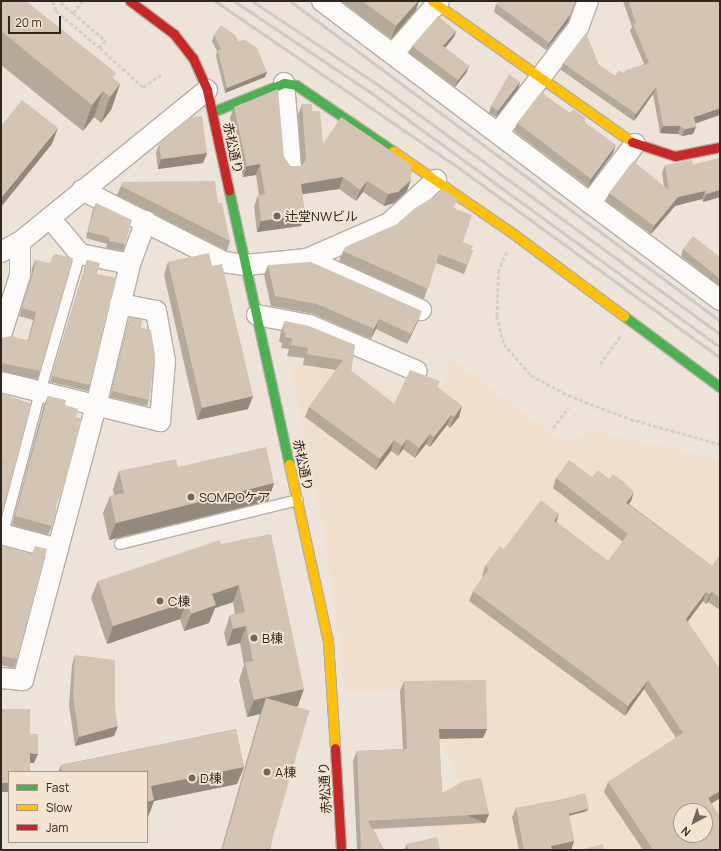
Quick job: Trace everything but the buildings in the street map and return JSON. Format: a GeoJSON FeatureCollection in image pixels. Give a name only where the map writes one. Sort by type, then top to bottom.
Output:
{"type":"FeatureCollection","features":[{"type":"Feature","properties":{"kind":"street","name":"赤松通り"},"geometry":{"type":"LineString","coordinates":[[130,1],[174,34],[193,58],[207,90],[328,642],[341,850]]}},
{"type":"Feature","properties":{"kind":"street"},"geometry":{"type":"LineString","coordinates":[[499,132],[535,88],[541,76],[578,28],[588,1]]}},
{"type":"Feature","properties":{"kind":"street"},"geometry":{"type":"LineString","coordinates":[[326,2],[720,300]]}},
{"type":"Feature","properties":{"kind":"street"},"geometry":{"type":"LineString","coordinates":[[393,54],[436,2],[635,144],[675,156],[720,147]]}},
{"type":"Feature","properties":{"kind":"street"},"geometry":{"type":"LineString","coordinates":[[284,83],[290,167]]}},
{"type":"Feature","properties":{"kind":"street"},"geometry":{"type":"LineString","coordinates":[[212,112],[284,83],[296,85],[514,235],[720,387]]}},
{"type":"Feature","properties":{"kind":"street"},"geometry":{"type":"LineString","coordinates":[[1,252],[20,242],[82,190],[207,90]]}},
{"type":"Feature","properties":{"kind":"street"},"geometry":{"type":"LineString","coordinates":[[590,203],[635,144]]}},
{"type":"Feature","properties":{"kind":"street"},"geometry":{"type":"LineString","coordinates":[[82,190],[146,221],[224,262],[246,265],[307,259],[389,223],[436,180]]}},
{"type":"Feature","properties":{"kind":"street"},"geometry":{"type":"LineString","coordinates":[[50,218],[80,254],[130,264]]}},
{"type":"Feature","properties":{"kind":"street"},"geometry":{"type":"LineString","coordinates":[[1,678],[23,680],[96,406],[130,264],[146,221]]}},
{"type":"Feature","properties":{"kind":"street"},"geometry":{"type":"LineString","coordinates":[[1,335],[20,275],[20,242]]}},
{"type":"Feature","properties":{"kind":"street"},"geometry":{"type":"LineString","coordinates":[[307,259],[421,310]]}},
{"type":"Feature","properties":{"kind":"street"},"geometry":{"type":"LineString","coordinates":[[1,382],[160,421],[165,361],[156,311],[120,304]]}},
{"type":"Feature","properties":{"kind":"street"},"geometry":{"type":"LineString","coordinates":[[257,315],[309,325],[417,371]]}},
{"type":"Feature","properties":{"kind":"street"},"geometry":{"type":"LineString","coordinates":[[2,537],[58,548]]}},
{"type":"Feature","properties":{"kind":"lane"},"geometry":{"type":"LineString","coordinates":[[2,537],[40,392],[80,254]]}},
{"type":"Feature","properties":{"kind":"lane"},"geometry":{"type":"LineString","coordinates":[[120,544],[298,500]]}},
{"type":"Feature","properties":{"kind":"path"},"geometry":{"type":"LineString","coordinates":[[53,1],[56,11],[100,48],[143,88],[161,75]]}},
{"type":"Feature","properties":{"kind":"path"},"geometry":{"type":"LineString","coordinates":[[63,1],[61,3],[106,41],[100,48]]}},
{"type":"Feature","properties":{"kind":"path"},"geometry":{"type":"LineString","coordinates":[[73,13],[82,1]]}},
{"type":"Feature","properties":{"kind":"path"},"geometry":{"type":"LineString","coordinates":[[514,235],[499,270],[497,316],[504,344],[531,375],[568,395],[630,419],[720,444]]}},
{"type":"Feature","properties":{"kind":"path"},"geometry":{"type":"LineString","coordinates":[[600,364],[631,321]]}},
{"type":"Feature","properties":{"kind":"path"},"geometry":{"type":"LineString","coordinates":[[553,428],[568,408]]}},
{"type":"Feature","properties":{"kind":"shaded area"},"geometry":{"type":"Polygon","coordinates":[[[448,360],[455,361],[564,443],[588,430],[720,459],[720,850],[435,850],[428,824],[461,786],[437,732],[433,687],[346,693],[323,523],[290,366],[356,372],[424,421],[446,379],[448,360]]]}},
{"type":"Feature","properties":{"kind":"railway"},"geometry":{"type":"LineString","coordinates":[[215,1],[452,163],[720,358]]}},
{"type":"Feature","properties":{"kind":"railway"},"geometry":{"type":"LineString","coordinates":[[234,1],[370,92],[720,347]]}},
{"type":"Feature","properties":{"kind":"railway"},"geometry":{"type":"LineString","coordinates":[[252,1],[377,84],[720,334]]}},
{"type":"Feature","properties":{"kind":"railway"},"geometry":{"type":"LineString","coordinates":[[290,1],[720,321]]}},
{"type":"Feature","properties":{"kind":"traffic: fast"},"geometry":{"type":"LineString","coordinates":[[212,112],[284,83],[296,85],[393,151]]}},
{"type":"Feature","properties":{"kind":"traffic: fast"},"geometry":{"type":"LineString","coordinates":[[229,191],[289,464]]}},
{"type":"Feature","properties":{"kind":"traffic: fast"},"geometry":{"type":"LineString","coordinates":[[624,316],[720,387]]}},
{"type":"Feature","properties":{"kind":"traffic: slow"},"geometry":{"type":"LineString","coordinates":[[432,1],[632,142]]}},
{"type":"Feature","properties":{"kind":"traffic: slow"},"geometry":{"type":"LineString","coordinates":[[393,151],[515,235],[624,316]]}},
{"type":"Feature","properties":{"kind":"traffic: slow"},"geometry":{"type":"LineString","coordinates":[[289,464],[328,642],[335,748]]}},
{"type":"Feature","properties":{"kind":"traffic: jam"},"geometry":{"type":"LineString","coordinates":[[130,1],[174,34],[193,58],[207,90],[229,191]]}},
{"type":"Feature","properties":{"kind":"traffic: jam"},"geometry":{"type":"LineString","coordinates":[[632,142],[675,156],[720,147]]}},
{"type":"Feature","properties":{"kind":"traffic: jam"},"geometry":{"type":"LineString","coordinates":[[335,748],[341,850]]}},
{"type":"Feature","properties":{"kind":"place","name":"辻堂NWビル"},"geometry":{"type":"Point","coordinates":[277,216]}},
{"type":"Feature","properties":{"kind":"place","name":"SOMPOケア"},"geometry":{"type":"Point","coordinates":[191,497]}},
{"type":"Feature","properties":{"kind":"place","name":"C棟"},"geometry":{"type":"Point","coordinates":[160,601]}},
{"type":"Feature","properties":{"kind":"place","name":"B棟"},"geometry":{"type":"Point","coordinates":[254,638]}},
{"type":"Feature","properties":{"kind":"place","name":"A棟"},"geometry":{"type":"Point","coordinates":[267,772]}},
{"type":"Feature","properties":{"kind":"place","name":"D棟"},"geometry":{"type":"Point","coordinates":[192,778]}}]}
